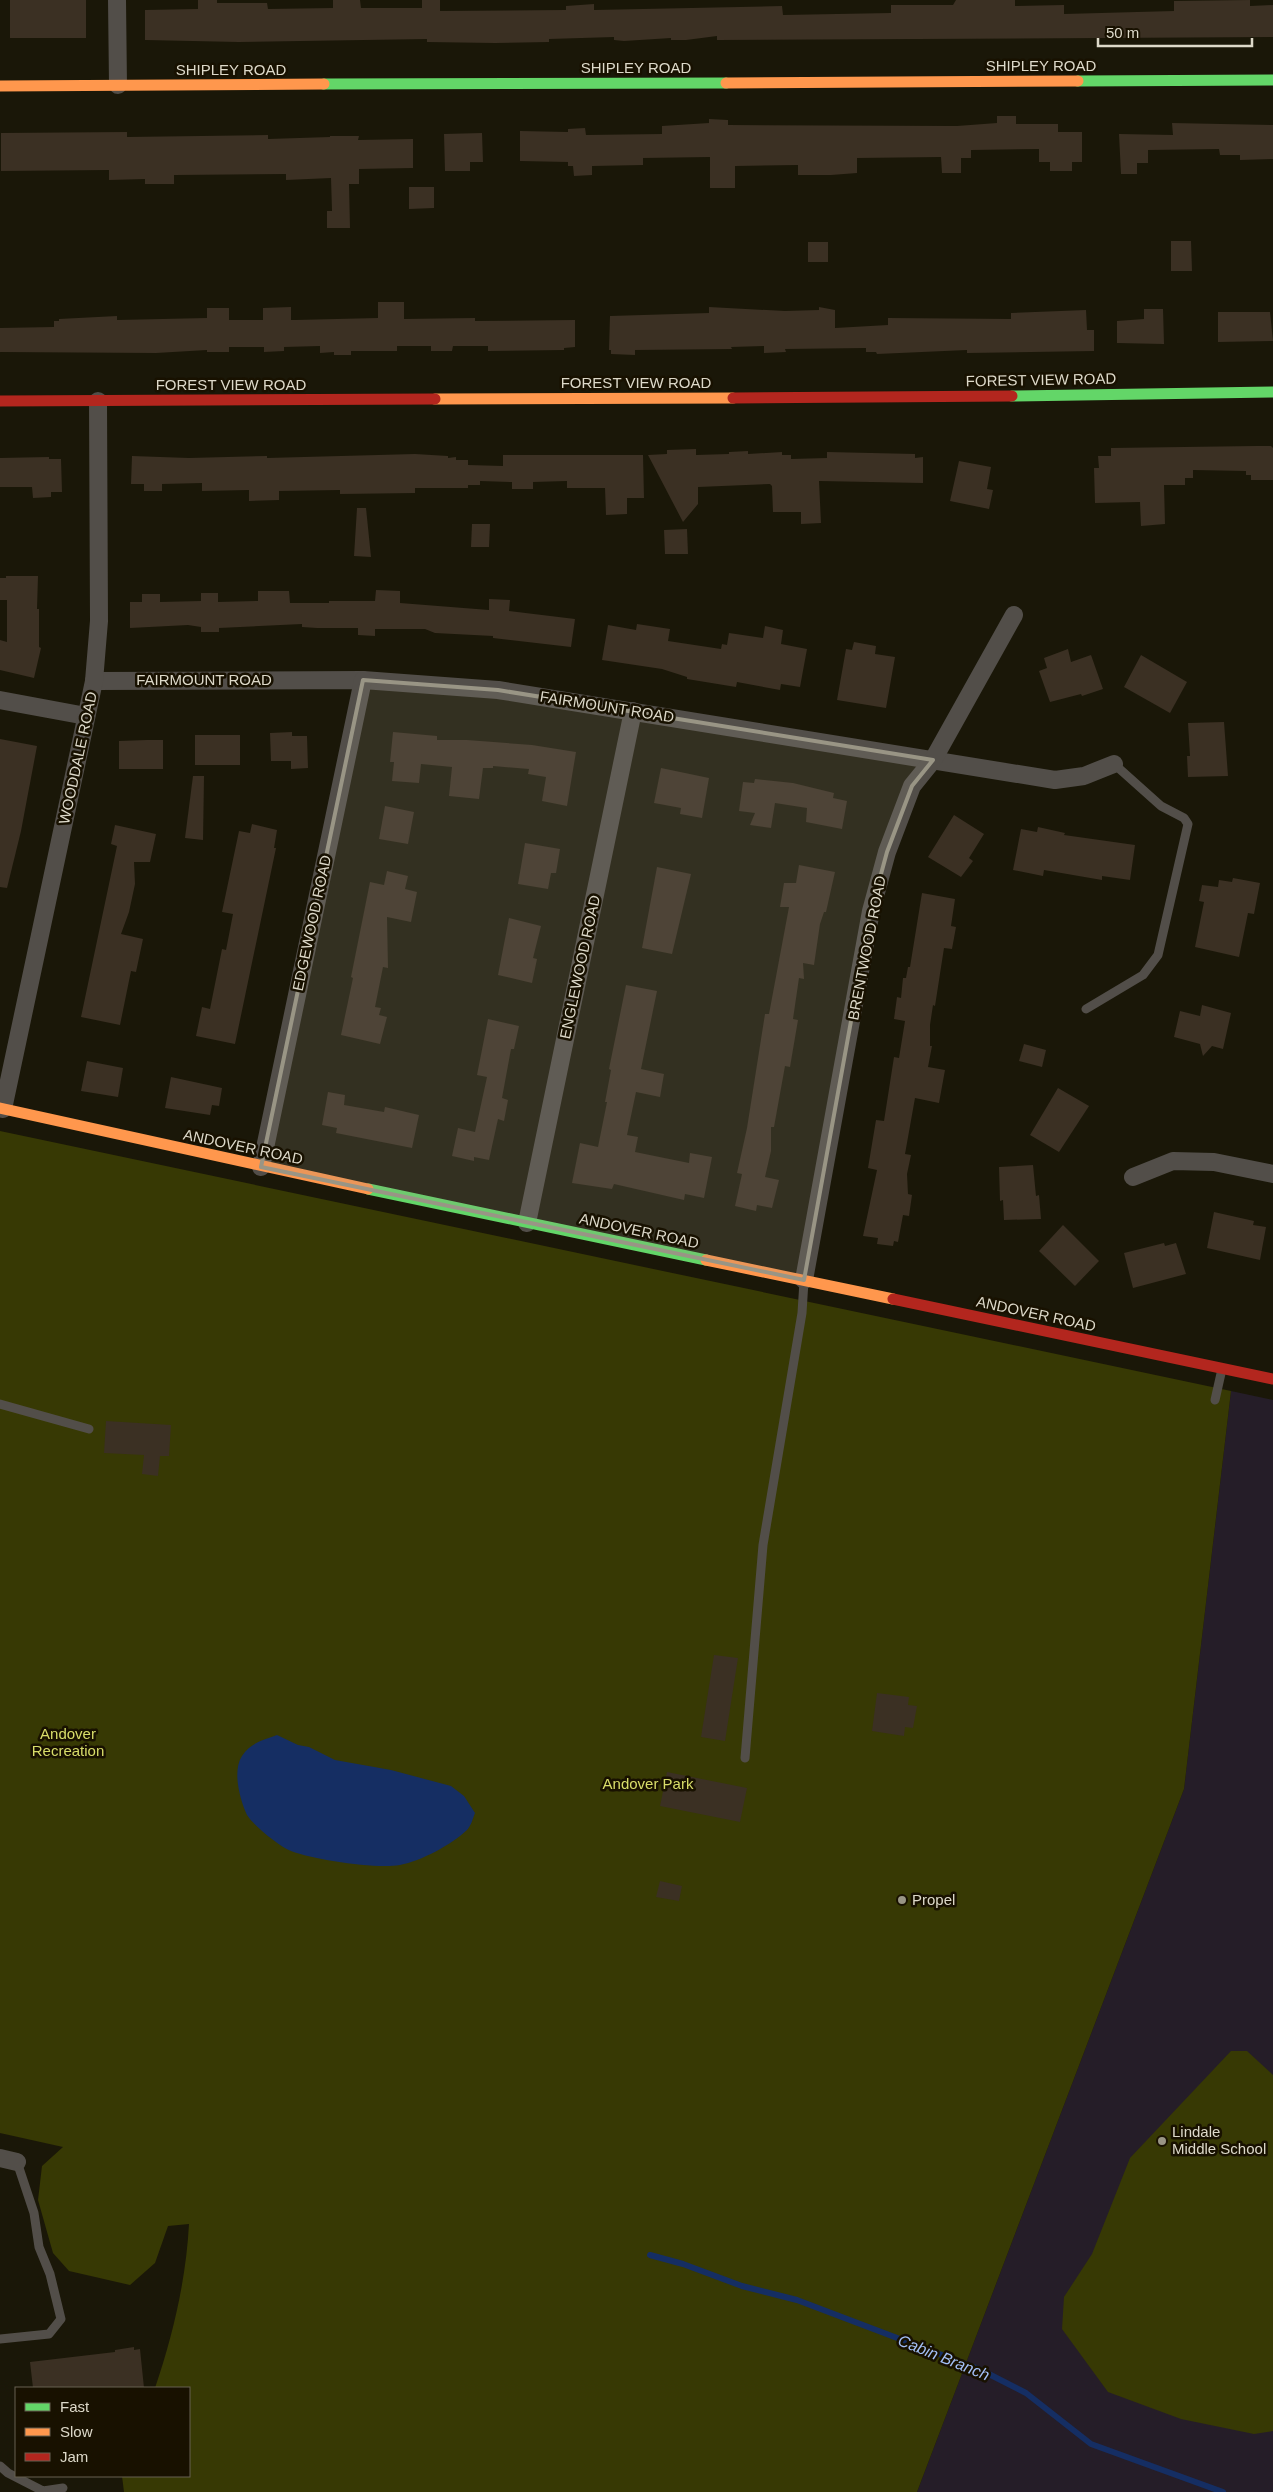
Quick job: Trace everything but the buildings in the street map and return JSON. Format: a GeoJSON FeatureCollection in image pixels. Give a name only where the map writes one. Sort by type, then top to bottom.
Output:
{"type":"FeatureCollection","features":[{"type":"Feature","properties":{"kind":"street"},"geometry":{"type":"LineString","coordinates":[[117,0],[118,85]]}},
{"type":"Feature","properties":{"kind":"street","name":"SHIPLEY ROAD"},"geometry":{"type":"LineString","coordinates":[[0,86],[1273,80]]}},
{"type":"Feature","properties":{"kind":"street","name":"FOREST VIEW ROAD"},"geometry":{"type":"LineString","coordinates":[[0,401],[892,397],[1273,392]]}},
{"type":"Feature","properties":{"kind":"street","name":"WOODDALE ROAD"},"geometry":{"type":"LineString","coordinates":[[2,1108],[94,681],[99,621],[98,401]]}},
{"type":"Feature","properties":{"kind":"street","name":"BRENTWOOD ROAD"},"geometry":{"type":"LineString","coordinates":[[804,1280],[871,911],[887,852],[912,786],[933,760],[1014,615]]}},
{"type":"Feature","properties":{"kind":"street","name":"FAIRMOUNT ROAD"},"geometry":{"type":"LineString","coordinates":[[94,681],[363,680],[498,690],[1055,780],[1084,776],[1114,764]]}},
{"type":"Feature","properties":{"kind":"street","name":"EDGEWOOD ROAD"},"geometry":{"type":"LineString","coordinates":[[261,1167],[363,680]]}},
{"type":"Feature","properties":{"kind":"street"},"geometry":{"type":"LineString","coordinates":[[0,700],[86,716]]}},
{"type":"Feature","properties":{"kind":"street","name":"ENGLEWOOD ROAD"},"geometry":{"type":"LineString","coordinates":[[528,1223],[633,711]]}},
{"type":"Feature","properties":{"kind":"street","name":"ANDOVER ROAD"},"geometry":{"type":"LineString","coordinates":[[2,1108],[261,1167],[1273,1380]]}},
{"type":"Feature","properties":{"kind":"street"},"geometry":{"type":"LineString","coordinates":[[1133,1177],[1173,1161],[1214,1162],[1273,1174]]}},
{"type":"Feature","properties":{"kind":"lane"},"geometry":{"type":"LineString","coordinates":[[1086,1009],[1143,975],[1158,954],[1188,824],[1184,818],[1161,806],[1114,764]]}},
{"type":"Feature","properties":{"kind":"lane"},"geometry":{"type":"LineString","coordinates":[[745,1758],[763,1545],[802,1313],[804,1280]]}},
{"type":"Feature","properties":{"kind":"lane"},"geometry":{"type":"LineString","coordinates":[[1215,1400],[1222,1369]]}},
{"type":"Feature","properties":{"kind":"lane"},"geometry":{"type":"LineString","coordinates":[[0,1404],[89,1429]]}},
{"type":"Feature","properties":{"kind":"lane"},"geometry":{"type":"LineString","coordinates":[[0,2340],[49,2334],[61,2319],[50,2274],[39,2247],[34,2213],[8,2160]]}},
{"type":"Feature","properties":{"kind":"lane"},"geometry":{"type":"LineString","coordinates":[[0,2466],[15,2477]]}},
{"type":"Feature","properties":{"kind":"lane"},"geometry":{"type":"LineString","coordinates":[[16,2477],[43,2491],[63,2488]]}},
{"type":"Feature","properties":{"kind":"highlighted area"},"geometry":{"type":"Polygon","coordinates":[[[363,680],[498,690],[933,760],[912,786],[887,852],[871,911],[804,1280],[261,1167],[363,680]]]}},
{"type":"Feature","properties":{"kind":"shaded area","name":"Lindale Middle School"},"geometry":{"type":"Polygon","coordinates":[[[1231,1391],[1273,1400],[1273,2492],[917,2492],[1184,1789],[1231,1391]]]}},
{"type":"Feature","properties":{"kind":"green space","name":"Andover Park"},"geometry":{"type":"Polygon","coordinates":[[[0,1131],[1231,1391],[1184,1789],[917,2492],[124,2492],[122,2477],[190,2477],[190,2387],[155,2387],[178,2307],[185,2266],[189,2224],[168,2226],[155,2263],[130,2285],[69,2271],[53,2253],[38,2200],[42,2166],[63,2147],[0,2133],[0,1131]]]}},
{"type":"Feature","properties":{"kind":"green space"},"geometry":{"type":"Polygon","coordinates":[[[1231,2051],[1247,2051],[1273,2075],[1273,2431],[1254,2434],[1181,2419],[1108,2392],[1062,2329],[1064,2297],[1092,2254],[1130,2158],[1231,2051]]]}},
{"type":"Feature","properties":{"kind":"water"},"geometry":{"type":"Polygon","coordinates":[[[277,1735],[298,1745],[309,1747],[335,1760],[391,1770],[451,1786],[464,1796],[475,1813],[471,1824],[460,1836],[444,1847],[417,1860],[400,1865],[376,1866],[345,1863],[315,1858],[291,1851],[280,1845],[250,1820],[244,1809],[237,1777],[239,1762],[245,1752],[257,1742],[277,1735]]]}},
{"type":"Feature","properties":{"kind":"waterway","name":"Cabin Branch"},"geometry":{"type":"LineString","coordinates":[[650,2255],[683,2264],[742,2286],[797,2300],[979,2369],[1026,2393],[1091,2444],[1223,2492]]}},
{"type":"Feature","properties":{"kind":"traffic: fast"},"geometry":{"type":"LineString","coordinates":[[1078,81],[1273,80]]}},
{"type":"Feature","properties":{"kind":"traffic: fast"},"geometry":{"type":"LineString","coordinates":[[324,84],[726,83]]}},
{"type":"Feature","properties":{"kind":"traffic: fast"},"geometry":{"type":"LineString","coordinates":[[1012,396],[1273,392]]}},
{"type":"Feature","properties":{"kind":"traffic: fast"},"geometry":{"type":"LineString","coordinates":[[368,1189],[706,1260]]}},
{"type":"Feature","properties":{"kind":"traffic: slow"},"geometry":{"type":"LineString","coordinates":[[726,83],[1078,81]]}},
{"type":"Feature","properties":{"kind":"traffic: slow"},"geometry":{"type":"LineString","coordinates":[[0,86],[324,84]]}},
{"type":"Feature","properties":{"kind":"traffic: slow"},"geometry":{"type":"LineString","coordinates":[[435,399],[733,398]]}},
{"type":"Feature","properties":{"kind":"traffic: slow"},"geometry":{"type":"LineString","coordinates":[[0,1108],[368,1189]]}},
{"type":"Feature","properties":{"kind":"traffic: slow"},"geometry":{"type":"LineString","coordinates":[[706,1260],[893,1299]]}},
{"type":"Feature","properties":{"kind":"traffic: jam"},"geometry":{"type":"LineString","coordinates":[[733,398],[1012,396]]}},
{"type":"Feature","properties":{"kind":"traffic: jam"},"geometry":{"type":"LineString","coordinates":[[0,401],[435,399]]}},
{"type":"Feature","properties":{"kind":"traffic: jam"},"geometry":{"type":"LineString","coordinates":[[893,1299],[1273,1379]]}},
{"type":"Feature","properties":{"kind":"place","name":"Propel"},"geometry":{"type":"Point","coordinates":[902,1900]}},
{"type":"Feature","properties":{"kind":"place","name":"Lindale Middle School"},"geometry":{"type":"Point","coordinates":[1162,2141]}},
{"type":"Feature","properties":{"kind":"park label","name":"Andover Recreation"},"geometry":{"type":"Point","coordinates":[68,1742]}}]}
